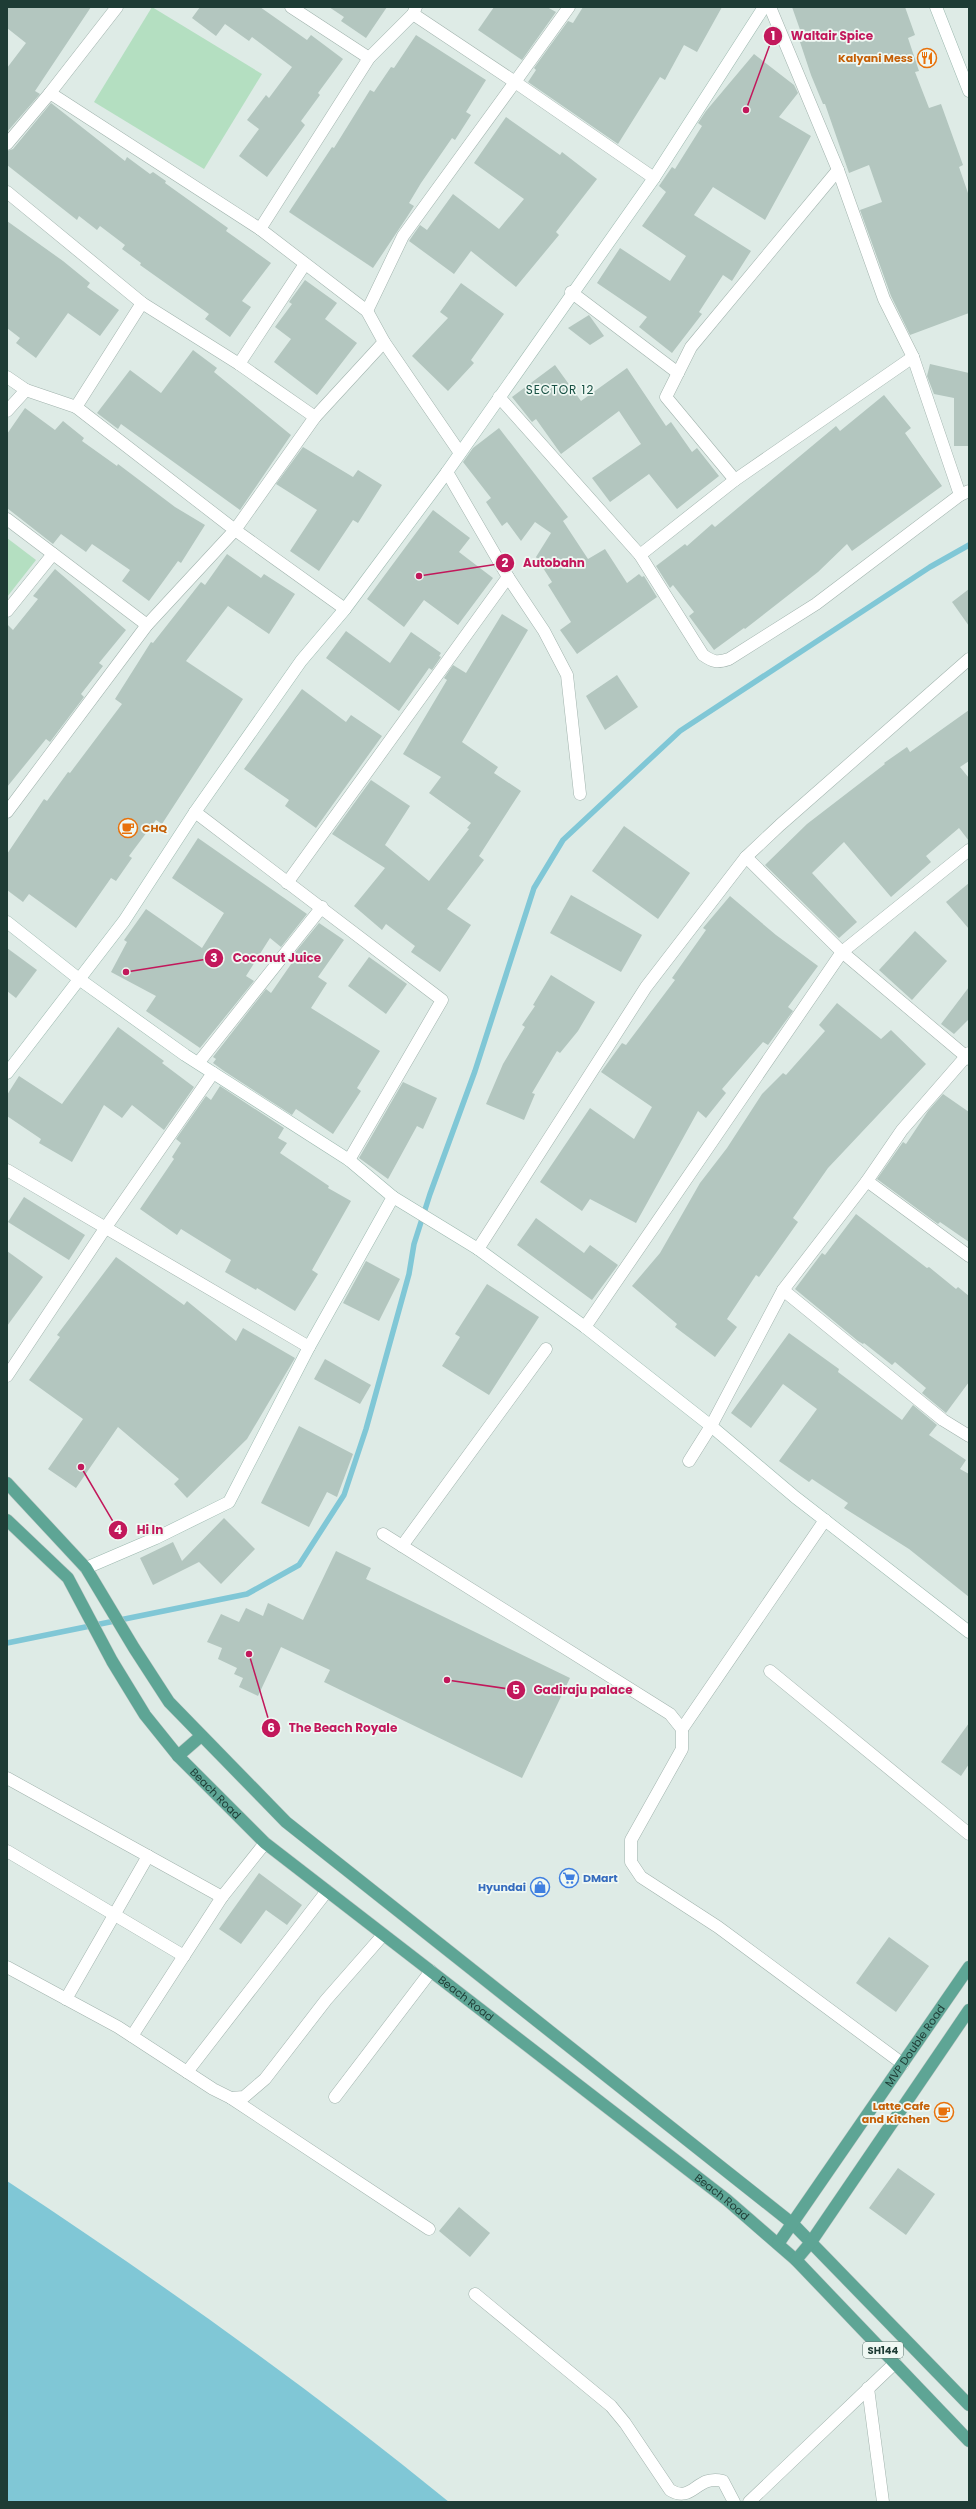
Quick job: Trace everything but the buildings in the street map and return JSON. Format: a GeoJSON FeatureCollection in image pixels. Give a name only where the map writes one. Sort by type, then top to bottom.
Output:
{"type":"FeatureCollection","features":[{"type":"Feature","properties":{"kind":"main road","name":"Beach Road"},"geometry":{"type":"LineString","coordinates":[[7,1483],[86,1568],[134,1648],[169,1702],[286,1822],[793,2224],[969,2405]]}},
{"type":"Feature","properties":{"kind":"main road","name":"Beach Road"},"geometry":{"type":"LineString","coordinates":[[7,1520],[68,1578],[112,1661],[145,1715],[178,1756],[265,1843],[727,2200],[796,2260],[969,2441]]}},
{"type":"Feature","properties":{"kind":"main road"},"geometry":{"type":"LineString","coordinates":[[178,1756],[201,1736]]}},
{"type":"Feature","properties":{"kind":"main road","name":"MVP Double Road"},"geometry":{"type":"LineString","coordinates":[[778,2244],[969,1967]]}},
{"type":"Feature","properties":{"kind":"main road"},"geometry":{"type":"LineString","coordinates":[[796,2260],[811,2242],[969,2010]]}},
{"type":"Feature","properties":{"kind":"street"},"geometry":{"type":"LineString","coordinates":[[7,144],[50,93],[117,7]]}},
{"type":"Feature","properties":{"kind":"street"},"geometry":{"type":"LineString","coordinates":[[291,7],[369,58]]}},
{"type":"Feature","properties":{"kind":"street"},"geometry":{"type":"LineString","coordinates":[[367,311],[403,236],[569,7]]}},
{"type":"Feature","properties":{"kind":"street"},"geometry":{"type":"LineString","coordinates":[[7,1074],[124,921],[195,812],[301,661],[345,609],[447,472],[571,292],[654,178],[764,7]]}},
{"type":"Feature","properties":{"kind":"street"},"geometry":{"type":"LineString","coordinates":[[499,397],[640,555],[703,655],[712,662],[719,663],[729,660],[816,604],[964,493],[913,357],[884,299],[838,170],[770,7]]}},
{"type":"Feature","properties":{"kind":"street"},"geometry":{"type":"LineString","coordinates":[[936,7],[969,91]]}},
{"type":"Feature","properties":{"kind":"street"},"geometry":{"type":"LineString","coordinates":[[260,230],[369,58],[414,10],[654,178]]}},
{"type":"Feature","properties":{"kind":"street"},"geometry":{"type":"LineString","coordinates":[[50,93],[260,230],[367,311],[384,342],[460,453]]}},
{"type":"Feature","properties":{"kind":"street"},"geometry":{"type":"LineString","coordinates":[[735,480],[666,397],[691,347],[838,170]]}},
{"type":"Feature","properties":{"kind":"street"},"geometry":{"type":"LineString","coordinates":[[7,192],[142,303],[239,364],[315,417]]}},
{"type":"Feature","properties":{"kind":"street"},"geometry":{"type":"LineString","coordinates":[[239,364],[305,264]]}},
{"type":"Feature","properties":{"kind":"street"},"geometry":{"type":"LineString","coordinates":[[571,292],[678,373]]}},
{"type":"Feature","properties":{"kind":"street"},"geometry":{"type":"LineString","coordinates":[[76,407],[142,303]]}},
{"type":"Feature","properties":{"kind":"street"},"geometry":{"type":"LineString","coordinates":[[7,812],[147,625],[235,530],[315,417],[384,342]]}},
{"type":"Feature","properties":{"kind":"street"},"geometry":{"type":"LineString","coordinates":[[640,555],[735,480],[913,357]]}},
{"type":"Feature","properties":{"kind":"street"},"geometry":{"type":"LineString","coordinates":[[7,376],[26,390],[76,407],[235,530],[345,609]]}},
{"type":"Feature","properties":{"kind":"street"},"geometry":{"type":"LineString","coordinates":[[7,411],[26,390]]}},
{"type":"Feature","properties":{"kind":"street"},"geometry":{"type":"LineString","coordinates":[[447,472],[508,577],[544,631],[567,675],[580,794]]}},
{"type":"Feature","properties":{"kind":"street"},"geometry":{"type":"LineString","coordinates":[[7,519],[147,625]]}},
{"type":"Feature","properties":{"kind":"street"},"geometry":{"type":"LineString","coordinates":[[7,611],[53,554]]}},
{"type":"Feature","properties":{"kind":"street"},"geometry":{"type":"LineString","coordinates":[[287,883],[508,577]]}},
{"type":"Feature","properties":{"kind":"street"},"geometry":{"type":"LineString","coordinates":[[478,1249],[646,987],[746,857],[780,825],[969,659]]}},
{"type":"Feature","properties":{"kind":"street"},"geometry":{"type":"LineString","coordinates":[[195,812],[287,883],[322,907],[442,1000],[349,1160]]}},
{"type":"Feature","properties":{"kind":"street"},"geometry":{"type":"LineString","coordinates":[[585,1327],[842,952],[969,850]]}},
{"type":"Feature","properties":{"kind":"street"},"geometry":{"type":"LineString","coordinates":[[689,1461],[711,1426],[783,1290],[867,1181],[902,1130],[968,1056],[842,952],[746,857]]}},
{"type":"Feature","properties":{"kind":"street"},"geometry":{"type":"LineString","coordinates":[[199,1062],[322,907]]}},
{"type":"Feature","properties":{"kind":"street"},"geometry":{"type":"LineString","coordinates":[[7,922],[79,979],[185,1055],[199,1062],[213,1073],[349,1160],[393,1197],[478,1249],[585,1327],[711,1426],[825,1520],[969,1632]]}},
{"type":"Feature","properties":{"kind":"street"},"geometry":{"type":"LineString","coordinates":[[7,1376],[106,1226],[213,1073]]}},
{"type":"Feature","properties":{"kind":"street"},"geometry":{"type":"LineString","coordinates":[[7,1170],[106,1226],[309,1347]]}},
{"type":"Feature","properties":{"kind":"street"},"geometry":{"type":"LineString","coordinates":[[867,1181],[969,1256]]}},
{"type":"Feature","properties":{"kind":"street"},"geometry":{"type":"LineString","coordinates":[[86,1568],[156,1538],[229,1502],[309,1347],[393,1197]]}},
{"type":"Feature","properties":{"kind":"street"},"geometry":{"type":"LineString","coordinates":[[783,1290],[943,1420],[969,1436]]}},
{"type":"Feature","properties":{"kind":"street"},"geometry":{"type":"LineString","coordinates":[[402,1546],[546,1349]]}},
{"type":"Feature","properties":{"kind":"street"},"geometry":{"type":"LineString","coordinates":[[825,1520],[682,1729],[682,1749],[631,1840],[631,1862],[641,1877],[718,1927],[903,2064]]}},
{"type":"Feature","properties":{"kind":"street"},"geometry":{"type":"LineString","coordinates":[[382,1534],[670,1714],[682,1729]]}},
{"type":"Feature","properties":{"kind":"street"},"geometry":{"type":"LineString","coordinates":[[770,1671],[969,1834]]}},
{"type":"Feature","properties":{"kind":"street"},"geometry":{"type":"LineString","coordinates":[[7,1778],[222,1897]]}},
{"type":"Feature","properties":{"kind":"street"},"geometry":{"type":"LineString","coordinates":[[132,2036],[222,1897],[265,1843]]}},
{"type":"Feature","properties":{"kind":"street"},"geometry":{"type":"LineString","coordinates":[[7,1851],[184,1956]]}},
{"type":"Feature","properties":{"kind":"street"},"geometry":{"type":"LineString","coordinates":[[66,1999],[148,1856]]}},
{"type":"Feature","properties":{"kind":"street"},"geometry":{"type":"LineString","coordinates":[[187,2072],[327,1891]]}},
{"type":"Feature","properties":{"kind":"street"},"geometry":{"type":"LineString","coordinates":[[231,2098],[244,2097],[265,2079],[326,2000],[383,1935]]}},
{"type":"Feature","properties":{"kind":"street"},"geometry":{"type":"LineString","coordinates":[[7,1967],[132,2036],[187,2072],[231,2098],[429,2229]]}},
{"type":"Feature","properties":{"kind":"street"},"geometry":{"type":"LineString","coordinates":[[335,2097],[432,1971]]}},
{"type":"Feature","properties":{"kind":"street"},"geometry":{"type":"LineString","coordinates":[[474,2294],[611,2406],[625,2423],[670,2490],[678,2495],[686,2494],[702,2482],[713,2478],[723,2481],[734,2502]]}},
{"type":"Feature","properties":{"kind":"street"},"geometry":{"type":"LineString","coordinates":[[749,2502],[895,2363]]}},
{"type":"Feature","properties":{"kind":"street"},"geometry":{"type":"LineString","coordinates":[[868,2388],[883,2502]]}},
{"type":"Feature","properties":{"kind":"green space"},"geometry":{"type":"Polygon","coordinates":[[[152,7],[262,74],[204,169],[94,102],[152,7]]]}},
{"type":"Feature","properties":{"kind":"green space"},"geometry":{"type":"Polygon","coordinates":[[[7,538],[36,560],[7,597],[7,538]]]}},
{"type":"Feature","properties":{"kind":"water"},"geometry":{"type":"Polygon","coordinates":[[[7,2181],[120,2257],[232,2336],[342,2417],[449,2502],[7,2502],[7,2181]]]}},
{"type":"Feature","properties":{"kind":"waterway"},"geometry":{"type":"LineString","coordinates":[[7,1643],[247,1594],[299,1565],[344,1495],[366,1429],[409,1274],[414,1244],[430,1194],[475,1071],[534,888],[563,840],[680,731],[930,567],[969,545]]}},
{"type":"Feature","properties":{"kind":"place","name":"Kalyani Mess"},"geometry":{"type":"Point","coordinates":[927,58]}},
{"type":"Feature","properties":{"kind":"place","name":"Waltair Spice"},"geometry":{"type":"Point","coordinates":[746,110]}},
{"type":"Feature","properties":{"kind":"place","name":"Autobahn"},"geometry":{"type":"Point","coordinates":[419,576]}},
{"type":"Feature","properties":{"kind":"place","name":"CHQ"},"geometry":{"type":"Point","coordinates":[128,828]}},
{"type":"Feature","properties":{"kind":"place","name":"Coconut Juice"},"geometry":{"type":"Point","coordinates":[126,972]}},
{"type":"Feature","properties":{"kind":"place","name":"Hi In"},"geometry":{"type":"Point","coordinates":[81,1467]}},
{"type":"Feature","properties":{"kind":"place","name":"The Beach Royale"},"geometry":{"type":"Point","coordinates":[249,1654]}},
{"type":"Feature","properties":{"kind":"place","name":"Gadiraju palace"},"geometry":{"type":"Point","coordinates":[447,1680]}},
{"type":"Feature","properties":{"kind":"place","name":"DMart"},"geometry":{"type":"Point","coordinates":[569,1878]}},
{"type":"Feature","properties":{"kind":"place","name":"Hyundai"},"geometry":{"type":"Point","coordinates":[540,1887]}},
{"type":"Feature","properties":{"kind":"place","name":"Latte Cafe and Kitchen"},"geometry":{"type":"Point","coordinates":[944,2112]}},
{"type":"Feature","properties":{"kind":"district","name":"SECTOR 12"},"geometry":{"type":"Point","coordinates":[560,390]}}]}
